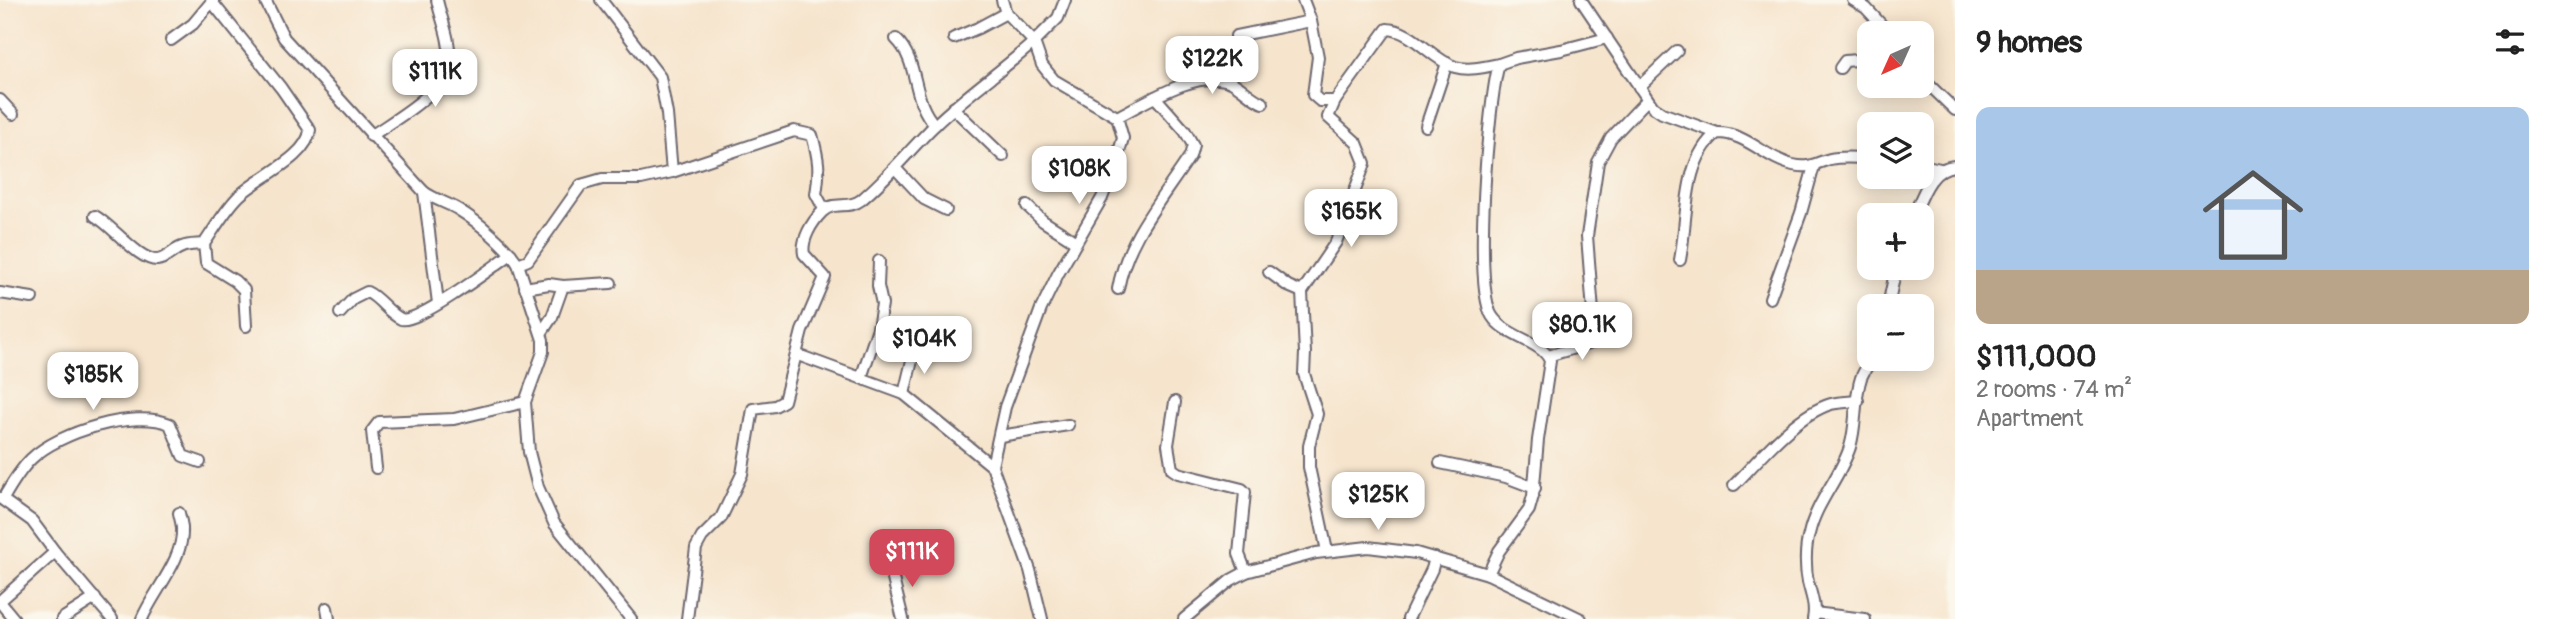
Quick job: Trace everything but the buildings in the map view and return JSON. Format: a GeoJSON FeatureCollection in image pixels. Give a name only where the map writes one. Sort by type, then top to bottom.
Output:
{"type":"FeatureCollection","features":[{"type":"Feature","properties":{"kind":"street"},"geometry":{"type":"LineString","coordinates":[[265,0],[284,38],[424,192],[437,201],[458,209],[511,254],[518,264],[542,332],[543,352],[525,402],[529,452],[538,487],[554,523],[631,619]]}},
{"type":"Feature","properties":{"kind":"street"},"geometry":{"type":"LineString","coordinates":[[371,136],[425,97],[446,68],[448,52],[437,0]]}},
{"type":"Feature","properties":{"kind":"street"},"geometry":{"type":"LineString","coordinates":[[601,0],[660,77],[664,89],[672,172]]}},
{"type":"Feature","properties":{"kind":"street"},"geometry":{"type":"LineString","coordinates":[[992,466],[1005,407],[1031,331],[1058,274],[1102,198],[1123,138],[1117,117],[1054,80],[1042,65],[1034,42],[1006,13],[1002,0]]}},
{"type":"Feature","properties":{"kind":"street"},"geometry":{"type":"LineString","coordinates":[[687,619],[696,548],[702,537],[720,518],[742,474],[753,409],[775,406],[784,401],[806,321],[825,277],[822,271],[806,258],[803,245],[811,227],[824,209],[830,205],[856,203],[895,169],[953,108],[1034,42],[1058,18],[1065,0]]}},
{"type":"Feature","properties":{"kind":"street"},"geometry":{"type":"LineString","coordinates":[[1303,0],[1311,21],[1318,57],[1312,92],[1320,101],[1335,101]]}},
{"type":"Feature","properties":{"kind":"street"},"geometry":{"type":"LineString","coordinates":[[1581,0],[1647,100],[1662,113],[1717,133],[1735,136],[1780,161],[1801,166],[1814,166],[1831,159],[1857,158]]}},
{"type":"Feature","properties":{"kind":"street"},"geometry":{"type":"LineString","coordinates":[[1853,0],[1868,4],[1880,21]]}},
{"type":"Feature","properties":{"kind":"street"},"geometry":{"type":"LineString","coordinates":[[171,40],[193,24],[212,1],[281,88],[310,130],[304,145],[288,160],[238,197],[204,244],[206,263],[235,281],[244,290],[246,326]]}},
{"type":"Feature","properties":{"kind":"street"},"geometry":{"type":"LineString","coordinates":[[954,38],[1006,13]]}},
{"type":"Feature","properties":{"kind":"street"},"geometry":{"type":"LineString","coordinates":[[1236,36],[1311,21]]}},
{"type":"Feature","properties":{"kind":"street"},"geometry":{"type":"LineString","coordinates":[[1327,551],[1309,467],[1309,446],[1317,414],[1304,374],[1306,362],[1302,292],[1336,242],[1355,187],[1365,169],[1360,148],[1329,119],[1335,101],[1387,29],[1408,36],[1447,63],[1469,68],[1499,64],[1607,38]]}},
{"type":"Feature","properties":{"kind":"street"},"geometry":{"type":"LineString","coordinates":[[896,38],[905,47],[911,62],[925,115],[935,125]]}},
{"type":"Feature","properties":{"kind":"street"},"geometry":{"type":"LineString","coordinates":[[1639,88],[1677,51]]}},
{"type":"Feature","properties":{"kind":"street"},"geometry":{"type":"LineString","coordinates":[[1840,68],[1845,61],[1857,60]]}},
{"type":"Feature","properties":{"kind":"street"},"geometry":{"type":"LineString","coordinates":[[1426,126],[1447,63]]}},
{"type":"Feature","properties":{"kind":"street"},"geometry":{"type":"LineString","coordinates":[[1488,574],[1499,551],[1529,510],[1535,488],[1538,440],[1550,361],[1543,350],[1499,326],[1490,314],[1486,301],[1483,258],[1485,191],[1494,90],[1499,64]]}},
{"type":"Feature","properties":{"kind":"street"},"geometry":{"type":"LineString","coordinates":[[1117,117],[1192,82],[1220,79],[1233,83],[1252,99],[1264,103]]}},
{"type":"Feature","properties":{"kind":"street"},"geometry":{"type":"LineString","coordinates":[[1934,90],[1955,110]]}},
{"type":"Feature","properties":{"kind":"street"},"geometry":{"type":"LineString","coordinates":[[1118,289],[1130,246],[1189,156],[1193,145],[1185,131],[1156,97]]}},
{"type":"Feature","properties":{"kind":"street"},"geometry":{"type":"LineString","coordinates":[[0,100],[13,114]]}},
{"type":"Feature","properties":{"kind":"street"},"geometry":{"type":"LineString","coordinates":[[1548,356],[1591,342],[1595,337],[1587,236],[1598,162],[1611,138],[1647,100]]}},
{"type":"Feature","properties":{"kind":"street"},"geometry":{"type":"LineString","coordinates":[[953,108],[1003,156]]}},
{"type":"Feature","properties":{"kind":"street"},"geometry":{"type":"LineString","coordinates":[[518,264],[528,260],[581,185],[602,179],[640,179],[672,172],[794,131],[812,135],[820,178],[816,194],[824,209]]}},
{"type":"Feature","properties":{"kind":"street"},"geometry":{"type":"LineString","coordinates":[[1680,260],[1696,162],[1706,142],[1717,133]]}},
{"type":"Feature","properties":{"kind":"street"},"geometry":{"type":"LineString","coordinates":[[1770,298],[1801,213],[1814,166]]}},
{"type":"Feature","properties":{"kind":"street"},"geometry":{"type":"LineString","coordinates":[[1934,168],[1955,166]]}},
{"type":"Feature","properties":{"kind":"street"},"geometry":{"type":"LineString","coordinates":[[895,169],[924,199],[946,210]]}},
{"type":"Feature","properties":{"kind":"street"},"geometry":{"type":"LineString","coordinates":[[1920,203],[1940,169]]}},
{"type":"Feature","properties":{"kind":"street"},"geometry":{"type":"LineString","coordinates":[[424,192],[438,303]]}},
{"type":"Feature","properties":{"kind":"street"},"geometry":{"type":"LineString","coordinates":[[1027,206],[1043,221],[1076,242]]}},
{"type":"Feature","properties":{"kind":"street"},"geometry":{"type":"LineString","coordinates":[[95,216],[106,222],[140,253],[155,260],[164,258],[181,247],[204,244]]}},
{"type":"Feature","properties":{"kind":"street"},"geometry":{"type":"LineString","coordinates":[[340,313],[353,299],[367,292],[403,320],[418,316],[463,290],[511,254]]}},
{"type":"Feature","properties":{"kind":"street"},"geometry":{"type":"LineString","coordinates":[[861,378],[878,328],[882,304],[878,286],[878,261]]}},
{"type":"Feature","properties":{"kind":"street"},"geometry":{"type":"LineString","coordinates":[[1269,272],[1288,286],[1302,292]]}},
{"type":"Feature","properties":{"kind":"street"},"geometry":{"type":"LineString","coordinates":[[525,288],[549,284],[563,286],[611,283]]}},
{"type":"Feature","properties":{"kind":"street"},"geometry":{"type":"LineString","coordinates":[[542,332],[552,317],[563,286]]}},
{"type":"Feature","properties":{"kind":"street"},"geometry":{"type":"LineString","coordinates":[[0,293],[32,298]]}},
{"type":"Feature","properties":{"kind":"street"},"geometry":{"type":"LineString","coordinates":[[904,394],[914,352]]}},
{"type":"Feature","properties":{"kind":"street"},"geometry":{"type":"LineString","coordinates":[[798,355],[904,394],[992,466],[1030,569],[1042,619]]}},
{"type":"Feature","properties":{"kind":"street"},"geometry":{"type":"LineString","coordinates":[[1864,371],[1861,377],[1857,419],[1842,469],[1818,509],[1808,535],[1807,581],[1814,616],[1865,619]]}},
{"type":"Feature","properties":{"kind":"street"},"geometry":{"type":"LineString","coordinates":[[1734,485],[1811,414],[1831,404],[1858,401]]}},
{"type":"Feature","properties":{"kind":"street"},"geometry":{"type":"LineString","coordinates":[[376,468],[372,431],[379,422],[454,419],[525,402]]}},
{"type":"Feature","properties":{"kind":"street"},"geometry":{"type":"LineString","coordinates":[[1175,402],[1168,445],[1172,469],[1245,492],[1239,554],[1246,572]]}},
{"type":"Feature","properties":{"kind":"street"},"geometry":{"type":"LineString","coordinates":[[112,619],[32,521],[1,498],[31,459],[48,445],[97,427],[136,418],[155,419],[170,424],[183,456],[200,462]]}},
{"type":"Feature","properties":{"kind":"street"},"geometry":{"type":"LineString","coordinates":[[1000,436],[1068,425]]}},
{"type":"Feature","properties":{"kind":"street"},"geometry":{"type":"LineString","coordinates":[[1440,463],[1506,477],[1535,488]]}},
{"type":"Feature","properties":{"kind":"street"},"geometry":{"type":"LineString","coordinates":[[142,619],[149,601],[166,577],[178,548],[183,530],[178,513]]}},
{"type":"Feature","properties":{"kind":"street"},"geometry":{"type":"LineString","coordinates":[[1184,619],[1231,580],[1246,572],[1327,551],[1368,547],[1435,558],[1488,574],[1581,619]]}},
{"type":"Feature","properties":{"kind":"street"},"geometry":{"type":"LineString","coordinates":[[14,619],[0,602],[55,552]]}},
{"type":"Feature","properties":{"kind":"street"},"geometry":{"type":"LineString","coordinates":[[1408,619],[1435,558]]}},
{"type":"Feature","properties":{"kind":"street"},"geometry":{"type":"LineString","coordinates":[[890,567],[903,619]]}},
{"type":"Feature","properties":{"kind":"street"},"geometry":{"type":"LineString","coordinates":[[62,619],[95,598]]}}]}
